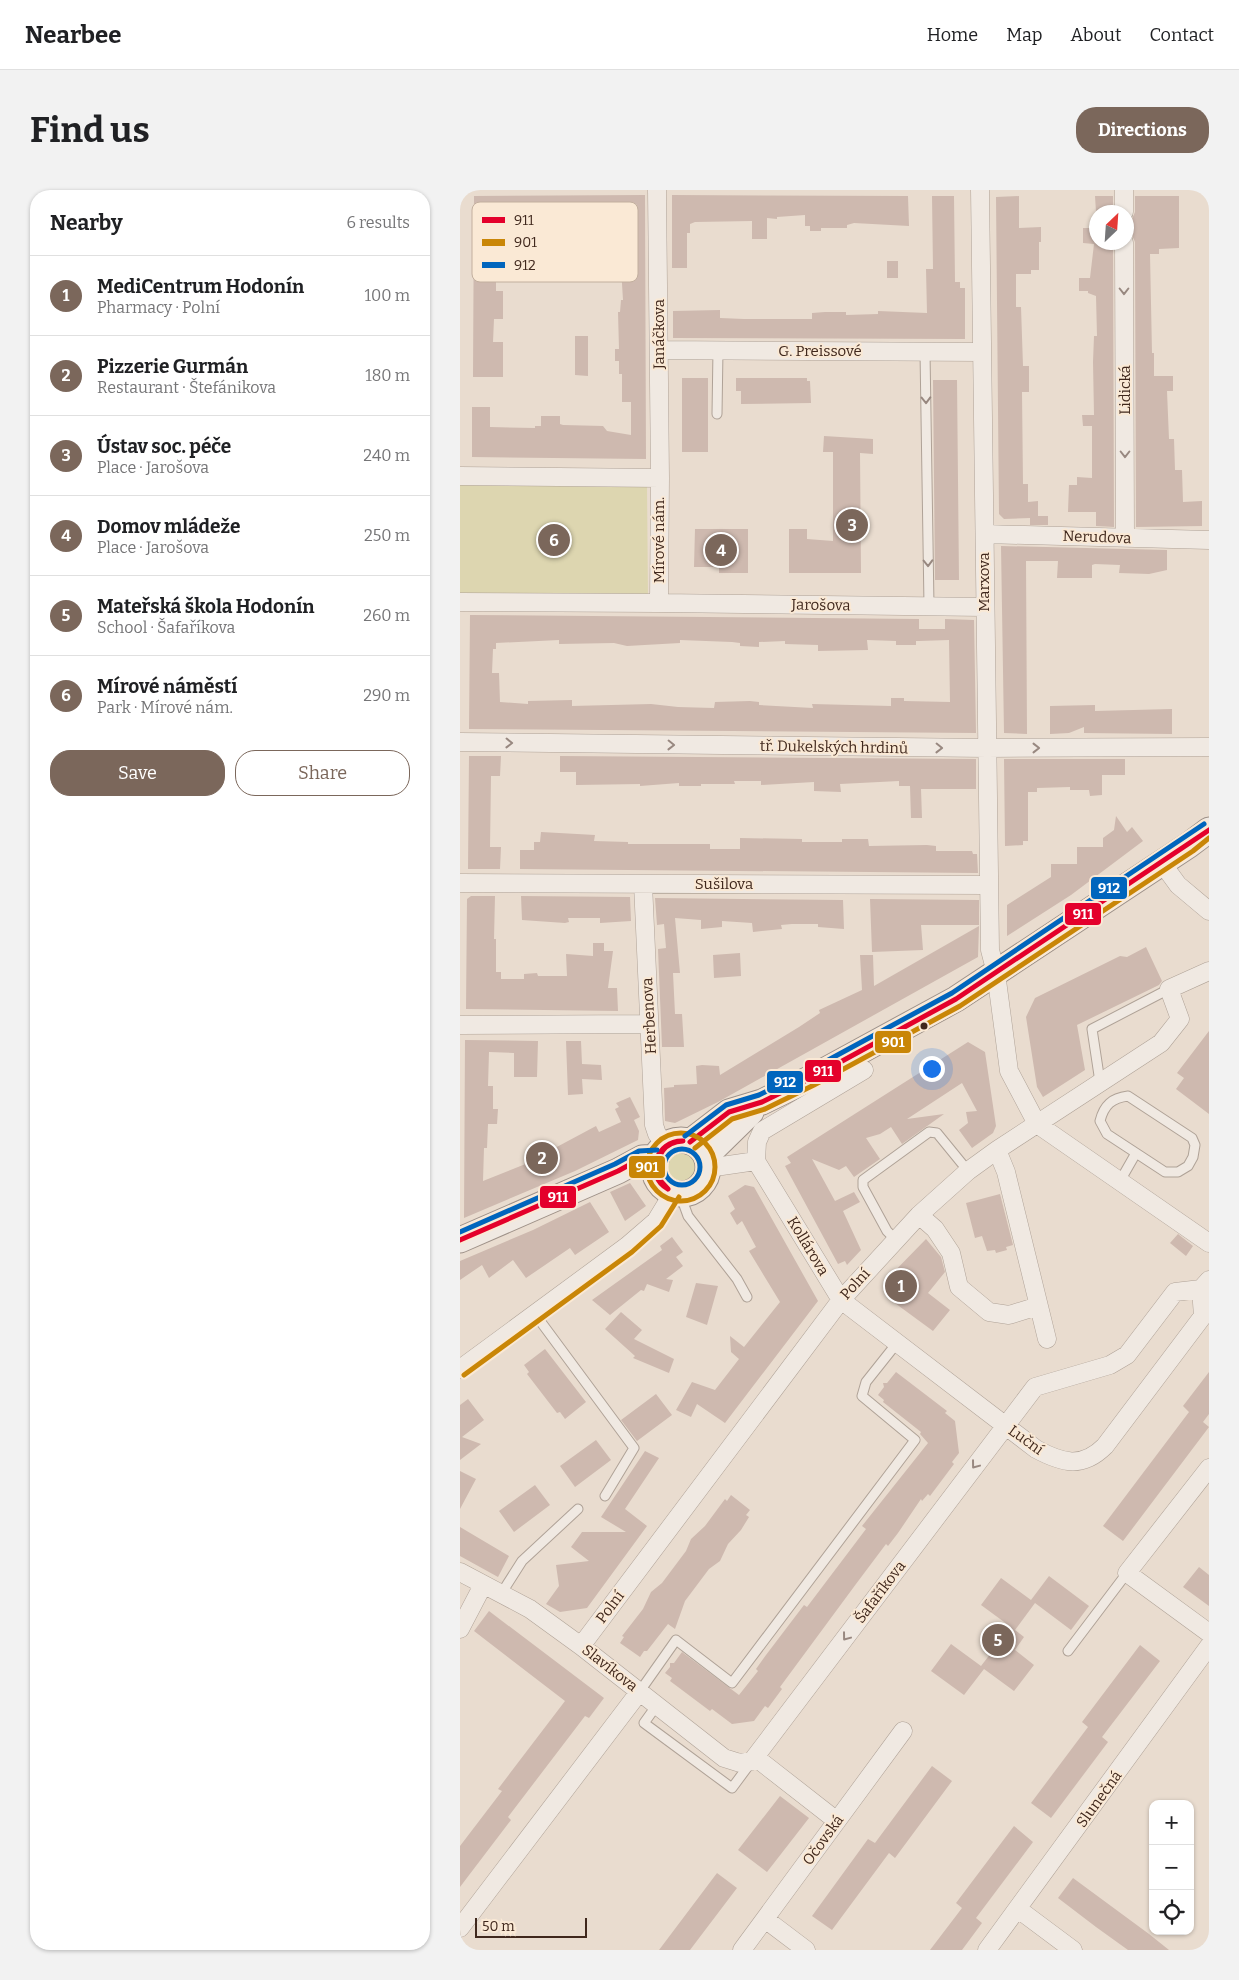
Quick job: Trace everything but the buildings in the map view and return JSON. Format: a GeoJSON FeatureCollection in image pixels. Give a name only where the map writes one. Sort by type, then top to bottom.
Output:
{"type":"FeatureCollection","features":[{"type":"Feature","properties":{"kind":"main road"},"geometry":{"type":"LineString","coordinates":[[680,1157],[704,1182],[694,1191],[677,1194],[666,1189],[680,1157],[729,1112],[762,1102],[864,1050],[956,999],[1162,863],[1208,830]]}},
{"type":"Feature","properties":{"kind":"main road"},"geometry":{"type":"LineString","coordinates":[[460,1240],[618,1171],[680,1157]]}},
{"type":"Feature","properties":{"kind":"street","name":"Janáčkova"},"geometry":{"type":"LineString","coordinates":[[658,190],[660,478]]}},
{"type":"Feature","properties":{"kind":"street","name":"Marxova"},"geometry":{"type":"LineString","coordinates":[[980,190],[990,950],[996,973],[1009,1071],[1037,1124]]}},
{"type":"Feature","properties":{"kind":"street"},"geometry":{"type":"LineString","coordinates":[[1124,190],[1124,205]]}},
{"type":"Feature","properties":{"kind":"street","name":"Lidická"},"geometry":{"type":"LineString","coordinates":[[1124,250],[1125,538]]}},
{"type":"Feature","properties":{"kind":"street","name":"G. Preissové"},"geometry":{"type":"LineString","coordinates":[[659,350],[981,352]]}},
{"type":"Feature","properties":{"kind":"street","name":"Mírové nám."},"geometry":{"type":"LineString","coordinates":[[460,476],[660,478],[659,603],[460,602]]}},
{"type":"Feature","properties":{"kind":"street","name":"Nerudova"},"geometry":{"type":"LineString","coordinates":[[985,534],[1209,540]]}},
{"type":"Feature","properties":{"kind":"street","name":"Jarošova"},"geometry":{"type":"LineString","coordinates":[[659,603],[984,607]]}},
{"type":"Feature","properties":{"kind":"street","name":"tř. Dukelských hrdinů"},"geometry":{"type":"LineString","coordinates":[[460,742],[988,748],[1209,748]]}},
{"type":"Feature","properties":{"kind":"street"},"geometry":{"type":"LineString","coordinates":[[1162,863],[1178,884],[1209,911]]}},
{"type":"Feature","properties":{"kind":"street","name":"Sušilova"},"geometry":{"type":"LineString","coordinates":[[460,883],[988,885]]}},
{"type":"Feature","properties":{"kind":"street","name":"Herbenova"},"geometry":{"type":"LineString","coordinates":[[643,884],[654,1125],[657,1134],[680,1157]]}},
{"type":"Feature","properties":{"kind":"street"},"geometry":{"type":"LineString","coordinates":[[1170,989],[1209,971]]}},
{"type":"Feature","properties":{"kind":"street","name":"Polní"},"geometry":{"type":"LineString","coordinates":[[581,1646],[841,1300],[919,1215],[968,1171],[1161,1042],[1180,1019],[1170,989]]}},
{"type":"Feature","properties":{"kind":"street"},"geometry":{"type":"LineString","coordinates":[[460,1025],[649,1024]]}},
{"type":"Feature","properties":{"kind":"street"},"geometry":{"type":"LineString","coordinates":[[680,1157],[756,1161],[757,1142],[762,1131],[864,1070]]}},
{"type":"Feature","properties":{"kind":"street"},"geometry":{"type":"LineString","coordinates":[[1037,1124],[1209,1243]]}},
{"type":"Feature","properties":{"kind":"street"},"geometry":{"type":"LineString","coordinates":[[997,1150],[1006,1172],[1046,1339]]}},
{"type":"Feature","properties":{"kind":"street","name":"Kollárova"},"geometry":{"type":"LineString","coordinates":[[756,1161],[841,1300],[1004,1426]]}},
{"type":"Feature","properties":{"kind":"street"},"geometry":{"type":"LineString","coordinates":[[460,1369],[644,1233],[677,1194]]}},
{"type":"Feature","properties":{"kind":"street"},"geometry":{"type":"LineString","coordinates":[[919,1215],[935,1229],[951,1253],[959,1287],[989,1312],[1009,1315],[1038,1306]]}},
{"type":"Feature","properties":{"kind":"street","name":"Luční"},"geometry":{"type":"LineString","coordinates":[[1205,1284],[1202,1316],[1105,1446],[1094,1457],[1076,1461],[1056,1460],[1036,1449],[1004,1426],[1035,1386],[1110,1366],[1127,1355],[1174,1292],[1205,1284]]}},
{"type":"Feature","properties":{"kind":"street","name":"Šafaříkova"},"geometry":{"type":"LineString","coordinates":[[754,1759],[1004,1426]]}},
{"type":"Feature","properties":{"kind":"street"},"geometry":{"type":"LineString","coordinates":[[1209,1468],[1127,1574],[1209,1633]]}},
{"type":"Feature","properties":{"kind":"street","name":"Slavíkova"},"geometry":{"type":"LineString","coordinates":[[460,1572],[530,1609],[581,1646],[724,1758],[740,1763],[754,1759]]}},
{"type":"Feature","properties":{"kind":"street"},"geometry":{"type":"LineString","coordinates":[[460,1629],[483,1584]]}},
{"type":"Feature","properties":{"kind":"street","name":"Slunečná"},"geometry":{"type":"LineString","coordinates":[[987,1950],[1209,1646]]}},
{"type":"Feature","properties":{"kind":"street"},"geometry":{"type":"LineString","coordinates":[[460,1928],[640,1692]]}},
{"type":"Feature","properties":{"kind":"street","name":"Očovská"},"geometry":{"type":"LineString","coordinates":[[742,1950],[903,1731]]}},
{"type":"Feature","properties":{"kind":"street"},"geometry":{"type":"LineString","coordinates":[[754,1759],[837,1821]]}},
{"type":"Feature","properties":{"kind":"street"},"geometry":{"type":"LineString","coordinates":[[1018,1909],[1073,1950]]}},
{"type":"Feature","properties":{"kind":"street"},"geometry":{"type":"LineString","coordinates":[[765,1919],[806,1950]]}},
{"type":"Feature","properties":{"kind":"lane"},"geometry":{"type":"LineString","coordinates":[[717,414],[718,350]]}},
{"type":"Feature","properties":{"kind":"lane"},"geometry":{"type":"LineString","coordinates":[[925,352],[929,606]]}},
{"type":"Feature","properties":{"kind":"lane"},"geometry":{"type":"LineString","coordinates":[[1100,1082],[1092,1029],[1170,989]]}},
{"type":"Feature","properties":{"kind":"lane"},"geometry":{"type":"LineString","coordinates":[[1128,1096],[1192,1138],[1195,1145],[1193,1157],[1188,1166],[1178,1172],[1165,1172],[1136,1153],[1107,1134],[1100,1121],[1108,1104],[1120,1097],[1128,1096]]}},
{"type":"Feature","properties":{"kind":"lane"},"geometry":{"type":"LineString","coordinates":[[896,1240],[887,1231],[863,1187],[863,1180],[929,1132],[937,1133],[968,1171]]}},
{"type":"Feature","properties":{"kind":"lane"},"geometry":{"type":"LineString","coordinates":[[1120,1181],[1136,1153]]}},
{"type":"Feature","properties":{"kind":"lane"},"geometry":{"type":"LineString","coordinates":[[677,1194],[688,1216],[738,1279],[747,1297]]}},
{"type":"Feature","properties":{"kind":"lane"},"geometry":{"type":"LineString","coordinates":[[535,1314],[634,1448],[605,1496]]}},
{"type":"Feature","properties":{"kind":"lane"},"geometry":{"type":"LineString","coordinates":[[640,1692],[676,1640],[732,1683],[915,1440],[862,1396],[866,1382],[897,1343]]}},
{"type":"Feature","properties":{"kind":"lane"},"geometry":{"type":"LineString","coordinates":[[501,1594],[522,1561],[578,1509]]}},
{"type":"Feature","properties":{"kind":"lane"},"geometry":{"type":"LineString","coordinates":[[1068,1651],[1127,1574]]}},
{"type":"Feature","properties":{"kind":"lane"},"geometry":{"type":"LineString","coordinates":[[657,1705],[644,1723],[732,1788],[754,1759]]}},
{"type":"Feature","properties":{"kind":"shaded area"},"geometry":{"type":"Polygon","coordinates":[[[460,483],[647,485],[648,597],[460,594],[460,483]]]}},
{"type":"Feature","properties":{"kind":"shaded area"},"geometry":{"type":"Polygon","coordinates":[[[682,1152],[693,1156],[697,1167],[693,1178],[682,1182],[671,1178],[667,1167],[671,1156],[682,1152]]]}},
{"type":"Feature","properties":{"kind":"transit line","name":"912"},"geometry":{"type":"LineString","coordinates":[[685,1136],[726,1105],[759,1095],[808,1071],[952,993],[1204,824]]}},
{"type":"Feature","properties":{"kind":"transit line","name":"911"},"geometry":{"type":"LineString","coordinates":[[690,1142],[729,1112],[762,1102],[811,1078],[956,999],[1209,830]]}},
{"type":"Feature","properties":{"kind":"transit line","name":"901"},"geometry":{"type":"LineString","coordinates":[[695,1148],[732,1119],[765,1109],[814,1085],[960,1006],[1193,851],[1209,838]]}},
{"type":"Feature","properties":{"kind":"transit line","name":"901"},"geometry":{"type":"LineString","coordinates":[[674,1133],[688,1133],[700,1138],[710,1148],[715,1160],[715,1167],[715,1174],[710,1186],[700,1196],[688,1201],[674,1201],[662,1196],[652,1186],[647,1174],[647,1160],[652,1148],[662,1138],[674,1133]]}},
{"type":"Feature","properties":{"kind":"transit line","name":"911"},"geometry":{"type":"LineString","coordinates":[[668,1189],[656,1176],[656,1160],[666,1146],[674,1142],[683,1141]]}},
{"type":"Feature","properties":{"kind":"transit line","name":"911"},"geometry":{"type":"LineString","coordinates":[[668,1189],[656,1176],[657,1163],[665,1148],[670,1144],[683,1141]]}},
{"type":"Feature","properties":{"kind":"transit line","name":"912"},"geometry":{"type":"LineString","coordinates":[[682,1149],[689,1150],[695,1154],[699,1160],[700,1167],[699,1174],[695,1180],[689,1184],[682,1185],[675,1184],[669,1180],[665,1174],[664,1167],[665,1160],[669,1154],[675,1150],[682,1149]]}},
{"type":"Feature","properties":{"kind":"transit line","name":"912"},"geometry":{"type":"LineString","coordinates":[[460,1232],[615,1164],[639,1151],[657,1150]]}},
{"type":"Feature","properties":{"kind":"transit line","name":"911"},"geometry":{"type":"LineString","coordinates":[[460,1240],[618,1171],[642,1158],[657,1157]]}},
{"type":"Feature","properties":{"kind":"transit line","name":"901"},"geometry":{"type":"LineString","coordinates":[[464,1375],[632,1252],[661,1226],[679,1197]]}},
{"type":"Feature","properties":{"kind":"place","name":"Ústav soc. péče"},"geometry":{"type":"Point","coordinates":[852,525]}},
{"type":"Feature","properties":{"kind":"place","name":"Mírové náměstí"},"geometry":{"type":"Point","coordinates":[554,540]}},
{"type":"Feature","properties":{"kind":"place","name":"Domov mládeže"},"geometry":{"type":"Point","coordinates":[721,550]}},
{"type":"Feature","properties":{"kind":"place","name":"Pizzerie Gurmán"},"geometry":{"type":"Point","coordinates":[542,1158]}},
{"type":"Feature","properties":{"kind":"place","name":"MediCentrum Hodonín"},"geometry":{"type":"Point","coordinates":[901,1286]}},
{"type":"Feature","properties":{"kind":"place","name":"Mateřská škola Hodonín"},"geometry":{"type":"Point","coordinates":[998,1640]}}]}
